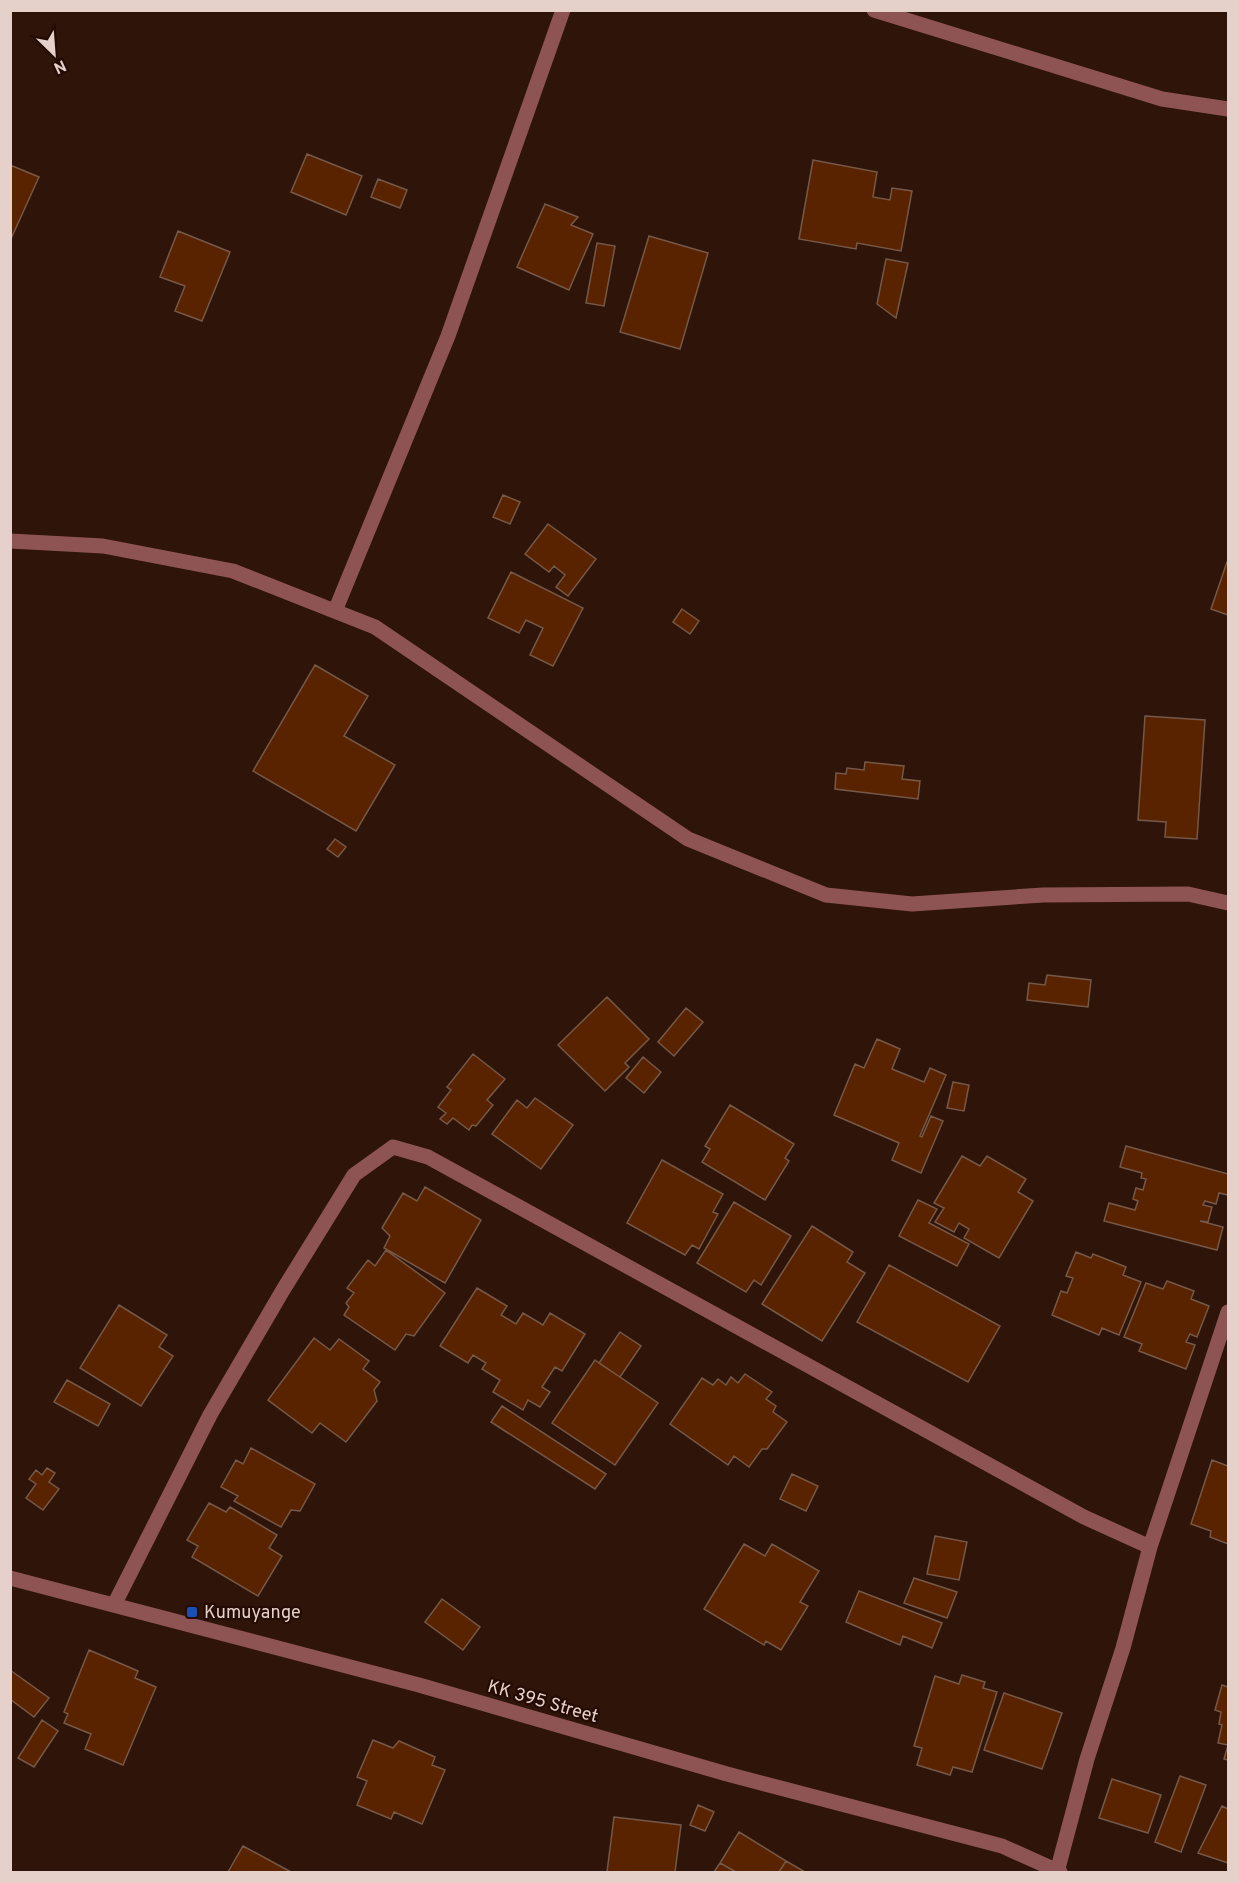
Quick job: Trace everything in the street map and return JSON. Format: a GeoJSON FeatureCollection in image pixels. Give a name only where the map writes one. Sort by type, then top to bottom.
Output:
{"type":"FeatureCollection","features":[{"type":"Feature","properties":{"kind":"street"},"geometry":{"type":"LineString","coordinates":[[335,611],[448,336],[563,10]]}},
{"type":"Feature","properties":{"kind":"street"},"geometry":{"type":"LineString","coordinates":[[874,10],[1162,99],[1228,109]]}},
{"type":"Feature","properties":{"kind":"street"},"geometry":{"type":"LineString","coordinates":[[10,541],[103,546],[233,571],[375,627],[688,839],[826,895],[912,904],[1043,895],[1188,894],[1228,903]]}},
{"type":"Feature","properties":{"kind":"street"},"geometry":{"type":"LineString","coordinates":[[114,1605],[210,1415],[283,1290],[354,1175],[393,1147],[428,1157],[1084,1516],[1150,1547]]}},
{"type":"Feature","properties":{"kind":"street"},"geometry":{"type":"LineString","coordinates":[[1058,1872],[1088,1759],[1123,1648],[1150,1547],[1228,1312]]}},
{"type":"Feature","properties":{"kind":"street","name":"KK 395 Street"},"geometry":{"type":"LineString","coordinates":[[10,1578],[419,1685],[727,1774],[1002,1846],[1058,1872]]}},
{"type":"Feature","properties":{"kind":"building"},"geometry":{"type":"Polygon","coordinates":[[[307,154],[362,176],[346,215],[291,192],[307,154]]]}},
{"type":"Feature","properties":{"kind":"building"},"geometry":{"type":"Polygon","coordinates":[[[813,160],[877,172],[873,197],[890,200],[892,188],[912,191],[901,251],[857,243],[856,249],[799,239],[813,160]]]}},
{"type":"Feature","properties":{"kind":"building"},"geometry":{"type":"Polygon","coordinates":[[[10,165],[39,177],[10,241],[10,165]]]}},
{"type":"Feature","properties":{"kind":"building"},"geometry":{"type":"Polygon","coordinates":[[[378,179],[407,190],[400,208],[371,197],[378,179]]]}},
{"type":"Feature","properties":{"kind":"building"},"geometry":{"type":"Polygon","coordinates":[[[545,204],[578,217],[571,225],[593,234],[569,290],[517,267],[545,204]]]}},
{"type":"Feature","properties":{"kind":"building"},"geometry":{"type":"Polygon","coordinates":[[[178,231],[230,252],[202,321],[175,311],[185,286],[160,277],[178,231]]]}},
{"type":"Feature","properties":{"kind":"building"},"geometry":{"type":"Polygon","coordinates":[[[649,236],[708,253],[680,349],[620,332],[649,236]]]}},
{"type":"Feature","properties":{"kind":"building"},"geometry":{"type":"Polygon","coordinates":[[[597,243],[615,246],[604,306],[586,303],[597,243]]]}},
{"type":"Feature","properties":{"kind":"building"},"geometry":{"type":"Polygon","coordinates":[[[886,259],[908,263],[896,318],[877,304],[886,259]]]}},
{"type":"Feature","properties":{"kind":"building"},"geometry":{"type":"Polygon","coordinates":[[[503,495],[520,502],[510,524],[493,517],[503,495]]]}},
{"type":"Feature","properties":{"kind":"building"},"geometry":{"type":"Polygon","coordinates":[[[548,524],[596,559],[568,596],[556,587],[565,575],[554,566],[549,572],[525,554],[548,524]]]}},
{"type":"Feature","properties":{"kind":"building"},"geometry":{"type":"Polygon","coordinates":[[[1228,562],[1228,615],[1211,609],[1228,562]]]}},
{"type":"Feature","properties":{"kind":"building"},"geometry":{"type":"Polygon","coordinates":[[[511,572],[583,608],[553,666],[530,655],[543,628],[526,620],[519,633],[488,618],[511,572]]]}},
{"type":"Feature","properties":{"kind":"building"},"geometry":{"type":"Polygon","coordinates":[[[682,609],[699,621],[690,634],[673,622],[682,609]]]}},
{"type":"Feature","properties":{"kind":"building"},"geometry":{"type":"Polygon","coordinates":[[[315,665],[368,696],[344,736],[395,765],[356,831],[253,771],[315,665]]]}},
{"type":"Feature","properties":{"kind":"building"},"geometry":{"type":"Polygon","coordinates":[[[1145,716],[1205,720],[1197,839],[1165,837],[1166,822],[1138,820],[1145,716]]]}},
{"type":"Feature","properties":{"kind":"building"},"geometry":{"type":"Polygon","coordinates":[[[865,762],[904,766],[902,779],[920,781],[918,799],[835,789],[836,773],[846,774],[847,768],[864,770],[865,762]]]}},
{"type":"Feature","properties":{"kind":"building"},"geometry":{"type":"Polygon","coordinates":[[[335,839],[346,847],[338,857],[327,849],[335,839]]]}},
{"type":"Feature","properties":{"kind":"building"},"geometry":{"type":"Polygon","coordinates":[[[1047,975],[1091,980],[1088,1007],[1027,1000],[1029,983],[1045,985],[1047,975]]]}},
{"type":"Feature","properties":{"kind":"building"},"geometry":{"type":"Polygon","coordinates":[[[607,997],[649,1039],[625,1063],[629,1067],[605,1091],[558,1045],[607,997]]]}},
{"type":"Feature","properties":{"kind":"building"},"geometry":{"type":"Polygon","coordinates":[[[686,1008],[703,1022],[674,1056],[658,1042],[686,1008]]]}},
{"type":"Feature","properties":{"kind":"building"},"geometry":{"type":"Polygon","coordinates":[[[877,1039],[900,1049],[892,1069],[924,1082],[930,1068],[946,1075],[920,1136],[922,1137],[931,1116],[943,1121],[921,1173],[892,1160],[899,1143],[834,1115],[855,1064],[864,1068],[877,1039]]]}},
{"type":"Feature","properties":{"kind":"building"},"geometry":{"type":"Polygon","coordinates":[[[473,1054],[505,1079],[487,1100],[493,1105],[476,1126],[472,1125],[469,1130],[453,1118],[447,1124],[440,1119],[446,1113],[438,1107],[451,1090],[447,1087],[473,1054]]]}},
{"type":"Feature","properties":{"kind":"building"},"geometry":{"type":"Polygon","coordinates":[[[643,1057],[661,1072],[644,1093],[626,1078],[643,1057]]]}},
{"type":"Feature","properties":{"kind":"building"},"geometry":{"type":"Polygon","coordinates":[[[953,1082],[969,1085],[964,1111],[947,1108],[953,1082]]]}},
{"type":"Feature","properties":{"kind":"building"},"geometry":{"type":"Polygon","coordinates":[[[535,1098],[573,1125],[541,1169],[492,1134],[517,1100],[527,1108],[535,1098]]]}},
{"type":"Feature","properties":{"kind":"building"},"geometry":{"type":"Polygon","coordinates":[[[730,1105],[794,1144],[785,1158],[789,1161],[765,1200],[702,1162],[710,1149],[705,1146],[730,1105]]]}},
{"type":"Feature","properties":{"kind":"building"},"geometry":{"type":"Polygon","coordinates":[[[1126,1146],[1228,1174],[1228,1195],[1219,1193],[1216,1204],[1205,1201],[1203,1205],[1212,1207],[1208,1222],[1200,1221],[1223,1227],[1217,1250],[1104,1221],[1109,1203],[1135,1210],[1138,1201],[1133,1199],[1136,1188],[1143,1190],[1146,1179],[1141,1178],[1142,1173],[1120,1167],[1126,1146]]]}},
{"type":"Feature","properties":{"kind":"building"},"geometry":{"type":"Polygon","coordinates":[[[962,1156],[980,1166],[987,1156],[1026,1179],[1018,1192],[1033,1201],[999,1258],[964,1238],[969,1229],[959,1223],[954,1232],[935,1222],[944,1208],[934,1203],[962,1156]]]}},
{"type":"Feature","properties":{"kind":"building"},"geometry":{"type":"Polygon","coordinates":[[[662,1160],[723,1194],[713,1212],[718,1214],[699,1249],[692,1245],[685,1255],[627,1223],[662,1160]]]}},
{"type":"Feature","properties":{"kind":"building"},"geometry":{"type":"Polygon","coordinates":[[[425,1187],[481,1220],[445,1283],[384,1248],[390,1236],[382,1228],[403,1193],[417,1201],[425,1187]]]}},
{"type":"Feature","properties":{"kind":"building"},"geometry":{"type":"Polygon","coordinates":[[[918,1200],[937,1209],[929,1223],[969,1244],[957,1266],[899,1236],[918,1200]]]}},
{"type":"Feature","properties":{"kind":"building"},"geometry":{"type":"Polygon","coordinates":[[[734,1202],[791,1236],[761,1285],[754,1280],[746,1292],[697,1263],[734,1202]]]}},
{"type":"Feature","properties":{"kind":"building"},"geometry":{"type":"Polygon","coordinates":[[[812,1226],[853,1252],[847,1262],[865,1273],[822,1341],[762,1304],[812,1226]]]}},
{"type":"Feature","properties":{"kind":"building"},"geometry":{"type":"Polygon","coordinates":[[[386,1250],[445,1293],[414,1336],[406,1334],[395,1350],[344,1315],[349,1307],[346,1303],[354,1293],[347,1288],[368,1260],[375,1266],[386,1250]]]}},
{"type":"Feature","properties":{"kind":"building"},"geometry":{"type":"Polygon","coordinates":[[[1076,1252],[1091,1258],[1093,1254],[1126,1267],[1123,1275],[1141,1282],[1119,1335],[1102,1328],[1099,1335],[1052,1315],[1061,1291],[1067,1293],[1073,1278],[1066,1276],[1076,1252]]]}},
{"type":"Feature","properties":{"kind":"building"},"geometry":{"type":"Polygon","coordinates":[[[889,1265],[1000,1326],[968,1382],[857,1322],[889,1265]]]}},
{"type":"Feature","properties":{"kind":"building"},"geometry":{"type":"Polygon","coordinates":[[[1167,1281],[1194,1291],[1191,1299],[1209,1306],[1197,1337],[1190,1334],[1186,1342],[1195,1345],[1186,1369],[1139,1351],[1142,1344],[1124,1337],[1146,1283],[1163,1289],[1167,1281]]]}},
{"type":"Feature","properties":{"kind":"building"},"geometry":{"type":"Polygon","coordinates":[[[477,1288],[507,1306],[501,1315],[516,1324],[523,1313],[543,1325],[550,1313],[585,1334],[562,1371],[555,1367],[542,1387],[550,1392],[540,1407],[528,1400],[523,1410],[493,1392],[500,1380],[482,1369],[486,1363],[473,1355],[468,1363],[440,1346],[477,1288]]]}},
{"type":"Feature","properties":{"kind":"building"},"geometry":{"type":"Polygon","coordinates":[[[119,1305],[167,1335],[159,1347],[173,1356],[141,1406],[80,1368],[119,1305]]]}},
{"type":"Feature","properties":{"kind":"building"},"geometry":{"type":"Polygon","coordinates":[[[620,1332],[641,1346],[620,1377],[599,1363],[620,1332]]]}},
{"type":"Feature","properties":{"kind":"building"},"geometry":{"type":"Polygon","coordinates":[[[314,1338],[330,1350],[339,1339],[369,1361],[363,1369],[380,1382],[374,1390],[377,1401],[346,1442],[320,1423],[312,1433],[268,1400],[314,1338]]]}},
{"type":"Feature","properties":{"kind":"building"},"geometry":{"type":"Polygon","coordinates":[[[595,1360],[658,1403],[615,1465],[552,1423],[595,1360]]]}},
{"type":"Feature","properties":{"kind":"building"},"geometry":{"type":"Polygon","coordinates":[[[745,1374],[772,1392],[766,1399],[776,1406],[773,1412],[787,1422],[767,1449],[762,1449],[749,1467],[734,1456],[728,1465],[670,1424],[702,1378],[713,1385],[718,1379],[726,1385],[731,1377],[738,1383],[745,1374]]]}},
{"type":"Feature","properties":{"kind":"building"},"geometry":{"type":"Polygon","coordinates":[[[67,1380],[110,1404],[98,1426],[54,1402],[67,1380]]]}},
{"type":"Feature","properties":{"kind":"building"},"geometry":{"type":"Polygon","coordinates":[[[502,1406],[606,1474],[595,1489],[491,1422],[502,1406]]]}},
{"type":"Feature","properties":{"kind":"building"},"geometry":{"type":"Polygon","coordinates":[[[251,1448],[315,1484],[300,1511],[291,1510],[281,1527],[234,1501],[238,1496],[221,1487],[236,1460],[243,1464],[251,1448]]]}},
{"type":"Feature","properties":{"kind":"building"},"geometry":{"type":"Polygon","coordinates":[[[1212,1460],[1228,1466],[1228,1544],[1210,1537],[1211,1531],[1191,1524],[1212,1460]]]}},
{"type":"Feature","properties":{"kind":"building"},"geometry":{"type":"Polygon","coordinates":[[[47,1468],[55,1473],[49,1482],[59,1489],[43,1510],[26,1498],[36,1484],[29,1479],[36,1470],[42,1475],[47,1468]]]}},
{"type":"Feature","properties":{"kind":"building"},"geometry":{"type":"Polygon","coordinates":[[[792,1474],[818,1486],[806,1511],[780,1499],[792,1474]]]}},
{"type":"Feature","properties":{"kind":"building"},"geometry":{"type":"Polygon","coordinates":[[[209,1503],[226,1512],[230,1507],[277,1535],[269,1548],[282,1556],[258,1596],[192,1557],[198,1546],[187,1540],[209,1503]]]}},
{"type":"Feature","properties":{"kind":"building"},"geometry":{"type":"Polygon","coordinates":[[[935,1536],[967,1542],[959,1580],[927,1574],[935,1536]]]}},
{"type":"Feature","properties":{"kind":"building"},"geometry":{"type":"Polygon","coordinates":[[[744,1544],[765,1556],[772,1544],[819,1571],[800,1602],[808,1606],[781,1650],[766,1641],[764,1645],[704,1609],[744,1544]]]}},
{"type":"Feature","properties":{"kind":"building"},"geometry":{"type":"Polygon","coordinates":[[[914,1578],[957,1592],[947,1618],[904,1603],[914,1578]]]}},
{"type":"Feature","properties":{"kind":"building"},"geometry":{"type":"Polygon","coordinates":[[[859,1591],[942,1623],[932,1648],[903,1636],[900,1645],[846,1622],[859,1591]]]}},
{"type":"Feature","properties":{"kind":"building"},"geometry":{"type":"Polygon","coordinates":[[[442,1599],[480,1627],[463,1650],[425,1622],[442,1599]]]}},
{"type":"Feature","properties":{"kind":"building"},"geometry":{"type":"Polygon","coordinates":[[[89,1650],[138,1671],[135,1678],[156,1687],[123,1765],[85,1749],[91,1734],[64,1723],[68,1714],[64,1712],[89,1650]]]}},
{"type":"Feature","properties":{"kind":"building"},"geometry":{"type":"Polygon","coordinates":[[[10,1670],[49,1698],[34,1717],[10,1699],[10,1670]]]}},
{"type":"Feature","properties":{"kind":"building"},"geometry":{"type":"Polygon","coordinates":[[[962,1675],[985,1682],[983,1688],[997,1692],[972,1772],[953,1767],[950,1775],[917,1765],[922,1748],[914,1746],[935,1676],[959,1684],[962,1675]]]}},
{"type":"Feature","properties":{"kind":"building"},"geometry":{"type":"Polygon","coordinates":[[[1222,1685],[1228,1687],[1228,1745],[1218,1743],[1222,1725],[1219,1724],[1221,1712],[1215,1710],[1222,1685]]]}},
{"type":"Feature","properties":{"kind":"building"},"geometry":{"type":"Polygon","coordinates":[[[1004,1693],[1062,1713],[1042,1769],[984,1750],[1004,1693]]]}},
{"type":"Feature","properties":{"kind":"building"},"geometry":{"type":"Polygon","coordinates":[[[42,1720],[58,1731],[34,1767],[18,1758],[42,1720]]]}},
{"type":"Feature","properties":{"kind":"building"},"geometry":{"type":"Polygon","coordinates":[[[373,1740],[393,1748],[399,1741],[435,1757],[432,1765],[445,1770],[422,1824],[394,1812],[391,1819],[357,1805],[367,1781],[357,1777],[373,1740]]]}},
{"type":"Feature","properties":{"kind":"building"},"geometry":{"type":"Polygon","coordinates":[[[1228,1745],[1228,1760],[1224,1759],[1228,1745]]]}},
{"type":"Feature","properties":{"kind":"building"},"geometry":{"type":"Polygon","coordinates":[[[1180,1776],[1206,1785],[1181,1852],[1155,1842],[1180,1776]]]}},
{"type":"Feature","properties":{"kind":"building"},"geometry":{"type":"Polygon","coordinates":[[[1112,1779],[1161,1795],[1148,1833],[1099,1818],[1112,1779]]]}},
{"type":"Feature","properties":{"kind":"building"},"geometry":{"type":"Polygon","coordinates":[[[698,1805],[714,1812],[705,1831],[690,1825],[698,1805]]]}},
{"type":"Feature","properties":{"kind":"building"},"geometry":{"type":"Polygon","coordinates":[[[1222,1806],[1228,1809],[1228,1863],[1198,1853],[1222,1806]]]}},
{"type":"Feature","properties":{"kind":"building"},"geometry":{"type":"Polygon","coordinates":[[[614,1817],[681,1825],[675,1872],[607,1872],[614,1817]]]}},
{"type":"Feature","properties":{"kind":"building"},"geometry":{"type":"Polygon","coordinates":[[[739,1832],[786,1861],[779,1872],[736,1872],[720,1863],[739,1832]]]}},
{"type":"Feature","properties":{"kind":"building"},"geometry":{"type":"Polygon","coordinates":[[[243,1846],[291,1872],[228,1872],[243,1846]]]}},
{"type":"Feature","properties":{"kind":"building"},"geometry":{"type":"Polygon","coordinates":[[[786,1861],[805,1872],[779,1872],[786,1861]]]}},
{"type":"Feature","properties":{"kind":"building"},"geometry":{"type":"Polygon","coordinates":[[[720,1863],[736,1872],[714,1872],[720,1863]]]}},
{"type":"Feature","properties":{"kind":"place","name":"Kumuyange"},"geometry":{"type":"Point","coordinates":[192,1612]}}]}
